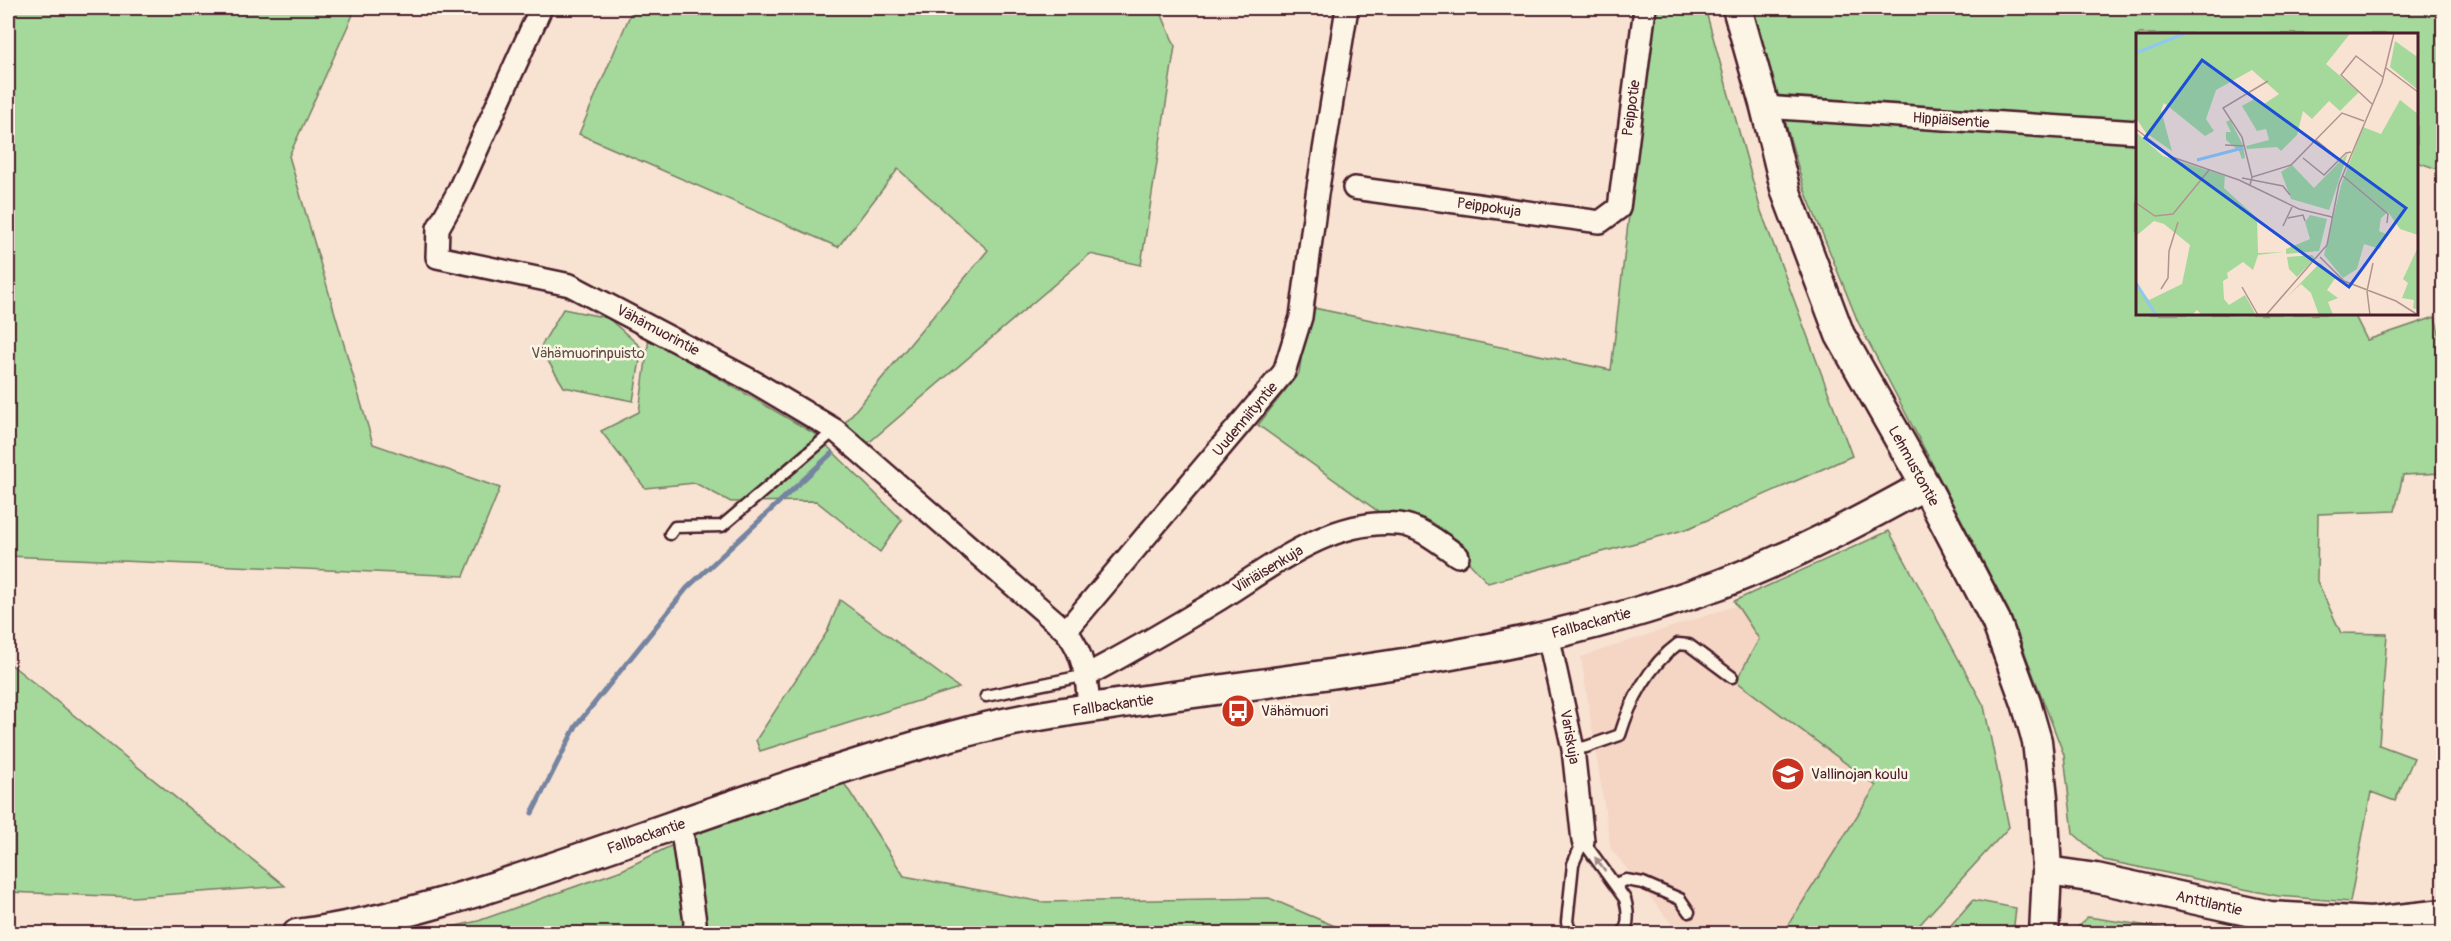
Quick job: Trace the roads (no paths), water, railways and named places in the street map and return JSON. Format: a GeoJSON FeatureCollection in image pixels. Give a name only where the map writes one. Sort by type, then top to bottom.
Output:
{"type":"FeatureCollection","features":[{"type":"Feature","properties":{"kind":"street","name":"Vähämuorintie"},"geometry":{"type":"LineString","coordinates":[[542,8],[456,196],[438,228],[436,257],[570,285],[754,382],[835,430],[1066,631]]}},
{"type":"Feature","properties":{"kind":"street","name":"Uudenniityntie"},"geometry":{"type":"LineString","coordinates":[[1066,631],[1284,372],[1301,317],[1317,194],[1347,8]]}},
{"type":"Feature","properties":{"kind":"street","name":"Peippotie"},"geometry":{"type":"LineString","coordinates":[[1619,208],[1645,8]]}},
{"type":"Feature","properties":{"kind":"street","name":"Lehmustontie"},"geometry":{"type":"LineString","coordinates":[[1737,8],[1786,192],[1840,335],[1925,484],[1996,621],[2026,703],[2037,741],[2047,871],[2044,933]]}},
{"type":"Feature","properties":{"kind":"street","name":"Hippiäisentie"},"geometry":{"type":"LineString","coordinates":[[1765,107],[2136,132]]}},
{"type":"Feature","properties":{"kind":"street","name":"Peippokuja"},"geometry":{"type":"LineString","coordinates":[[1354,188],[1599,222],[1619,208]]}},
{"type":"Feature","properties":{"kind":"street","name":"Fallbackantie"},"geometry":{"type":"LineString","coordinates":[[297,933],[403,912],[493,888],[797,782],[875,757],[978,729],[1089,707],[1447,656],[1548,635],[1614,618],[1718,585],[1817,542],[1925,484]]}},
{"type":"Feature","properties":{"kind":"street","name":"Viiriäisenkuja"},"geometry":{"type":"LineString","coordinates":[[1087,675],[1310,544],[1360,524],[1401,524],[1433,537],[1458,556]]}},
{"type":"Feature","properties":{"kind":"street"},"geometry":{"type":"LineString","coordinates":[[1066,631],[1077,644],[1087,675],[1089,707]]}},
{"type":"Feature","properties":{"kind":"street","name":"Variskuja"},"geometry":{"type":"LineString","coordinates":[[1548,635],[1573,749],[1583,841]]}},
{"type":"Feature","properties":{"kind":"street"},"geometry":{"type":"LineString","coordinates":[[681,824],[695,922],[694,933]]}},
{"type":"Feature","properties":{"kind":"street","name":"Anttilantie"},"geometry":{"type":"LineString","coordinates":[[2047,871],[2096,878],[2270,916],[2371,922],[2444,914]]}},
{"type":"Feature","properties":{"kind":"lane"},"geometry":{"type":"LineString","coordinates":[[670,534],[675,527],[722,526],[835,430]]}},
{"type":"Feature","properties":{"kind":"lane"},"geometry":{"type":"LineString","coordinates":[[1573,749],[1620,735],[1627,710],[1655,666],[1678,644],[1689,645],[1732,677]]}},
{"type":"Feature","properties":{"kind":"lane"},"geometry":{"type":"LineString","coordinates":[[986,696],[1087,675]]}},
{"type":"Feature","properties":{"kind":"lane"},"geometry":{"type":"LineString","coordinates":[[1573,933],[1567,922],[1573,864],[1583,841],[1625,899],[1628,909],[1627,928],[1622,933]]}},
{"type":"Feature","properties":{"kind":"lane"},"geometry":{"type":"LineString","coordinates":[[1615,884],[1626,879],[1643,883],[1680,899],[1689,912]]}},
{"type":"Feature","properties":{"kind":"waterway"},"geometry":{"type":"LineString","coordinates":[[532,813],[576,726],[687,588],[832,453]]}},
{"type":"Feature","properties":{"kind":"place","name":"Vähämuori"},"geometry":{"type":"Point","coordinates":[1238,711]}},
{"type":"Feature","properties":{"kind":"place","name":"Vallinojan koulu"},"geometry":{"type":"Point","coordinates":[1788,774]}},
{"type":"Feature","properties":{"kind":"park label","name":"Vähämuorinpuisto"},"geometry":{"type":"Point","coordinates":[588,353]}}]}
